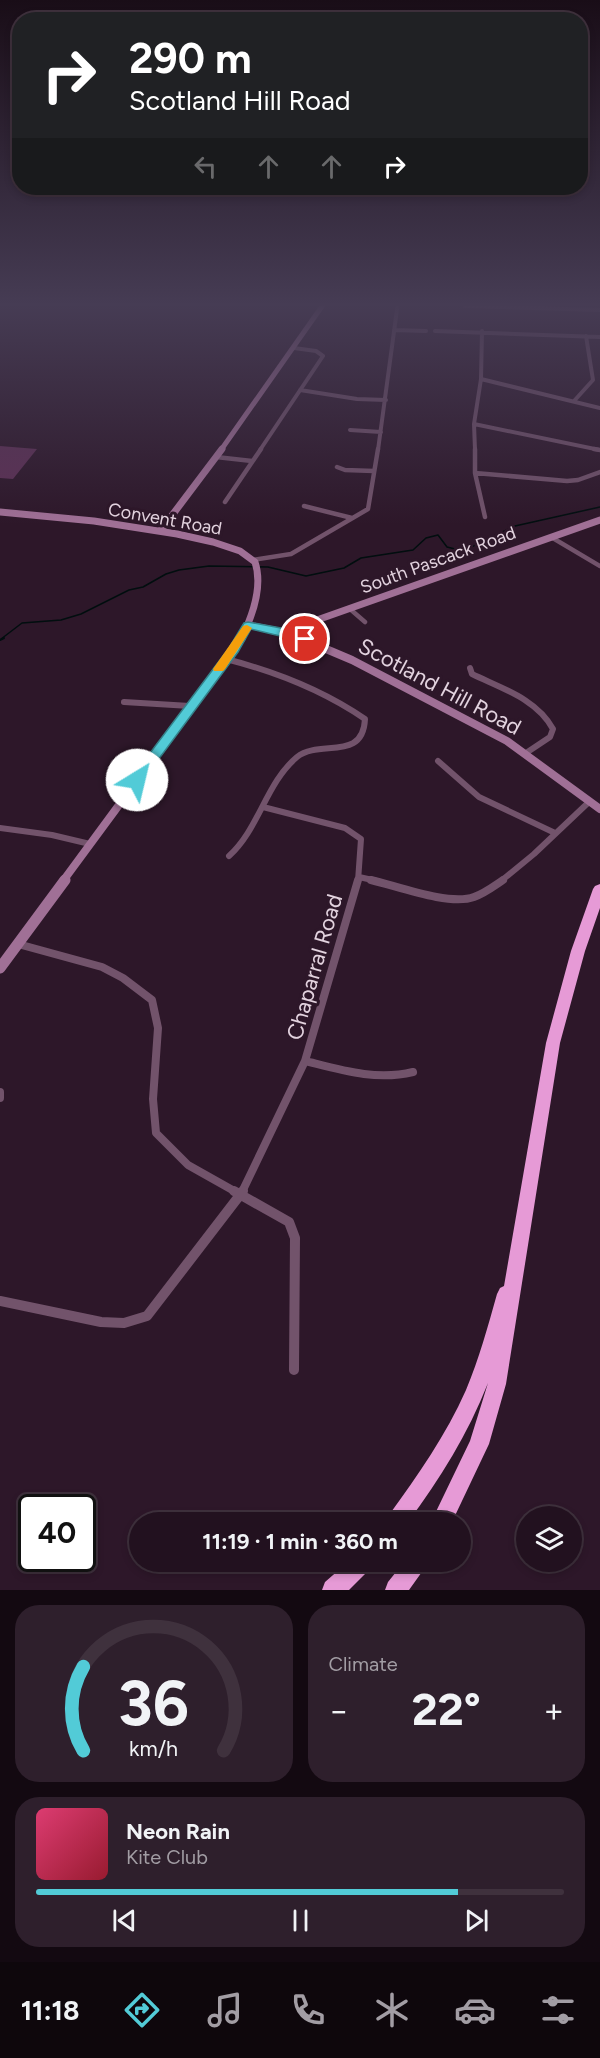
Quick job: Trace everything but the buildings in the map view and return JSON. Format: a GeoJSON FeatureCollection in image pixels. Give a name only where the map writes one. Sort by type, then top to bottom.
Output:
{"type":"FeatureCollection","features":[{"type":"Feature","properties":{"kind":"highway"},"geometry":{"type":"LineString","coordinates":[[446,1512],[470,1465],[492,1404],[502,1364],[553,1043],[578,951],[600,889]]}},
{"type":"Feature","properties":{"kind":"highway"},"geometry":{"type":"LineString","coordinates":[[403,1512],[435,1466],[466,1413],[487,1358],[519,1249]]}},
{"type":"Feature","properties":{"kind":"highway"},"geometry":{"type":"LineString","coordinates":[[333,1590],[352,1572]]}},
{"type":"Feature","properties":{"kind":"highway"},"geometry":{"type":"LineString","coordinates":[[396,1590],[410,1572]]}},
{"type":"Feature","properties":{"kind":"street"},"geometry":{"type":"LineString","coordinates":[[161,530],[274,376]]}},
{"type":"Feature","properties":{"kind":"street"},"geometry":{"type":"LineString","coordinates":[[225,502],[309,376]]}},
{"type":"Feature","properties":{"kind":"street"},"geometry":{"type":"LineString","coordinates":[[0,968],[226,659],[248,625],[253,609],[257,573],[254,561],[291,554],[368,509],[389,376]]}},
{"type":"Feature","properties":{"kind":"street"},"geometry":{"type":"LineString","coordinates":[[573,401],[593,380],[592,376]]}},
{"type":"Feature","properties":{"kind":"street"},"geometry":{"type":"LineString","coordinates":[[485,517],[475,473],[474,424],[482,378],[600,408]]}},
{"type":"Feature","properties":{"kind":"street"},"geometry":{"type":"LineString","coordinates":[[300,390],[357,399],[386,400]]}},
{"type":"Feature","properties":{"kind":"street"},"geometry":{"type":"LineString","coordinates":[[474,424],[600,450]]}},
{"type":"Feature","properties":{"kind":"street"},"geometry":{"type":"LineString","coordinates":[[350,430],[381,432]]}},
{"type":"Feature","properties":{"kind":"street"},"geometry":{"type":"LineString","coordinates":[[216,457],[252,461]]}},
{"type":"Feature","properties":{"kind":"street"},"geometry":{"type":"LineString","coordinates":[[337,467],[345,470],[374,471]]}},
{"type":"Feature","properties":{"kind":"street"},"geometry":{"type":"LineString","coordinates":[[475,473],[567,481],[578,480],[600,472]]}},
{"type":"Feature","properties":{"kind":"street"},"geometry":{"type":"LineString","coordinates":[[304,506],[352,518]]}},
{"type":"Feature","properties":{"kind":"street","name":"Convent Road"},"geometry":{"type":"LineString","coordinates":[[0,512],[161,530],[233,548],[254,561]]}},
{"type":"Feature","properties":{"kind":"street","name":"South Pascack Road"},"geometry":{"type":"LineString","coordinates":[[289,633],[600,520]]}},
{"type":"Feature","properties":{"kind":"street"},"geometry":{"type":"LineString","coordinates":[[550,537],[600,566]]}},
{"type":"Feature","properties":{"kind":"street"},"geometry":{"type":"LineString","coordinates":[[350,609],[365,622]]}},
{"type":"Feature","properties":{"kind":"street","name":"Scotland Hill Road"},"geometry":{"type":"LineString","coordinates":[[248,625],[289,633],[352,660],[526,753],[600,809]]}},
{"type":"Feature","properties":{"kind":"street"},"geometry":{"type":"LineString","coordinates":[[226,659],[257,667],[346,706],[365,719],[366,729],[363,736],[355,743],[312,751],[292,759],[239,847],[229,856]]}},
{"type":"Feature","properties":{"kind":"street"},"geometry":{"type":"LineString","coordinates":[[470,668],[471,674],[537,707],[549,718],[553,729],[550,737],[526,753]]}},
{"type":"Feature","properties":{"kind":"street"},"geometry":{"type":"LineString","coordinates":[[124,702],[190,706]]}},
{"type":"Feature","properties":{"kind":"street"},"geometry":{"type":"LineString","coordinates":[[438,761],[479,797],[555,833]]}},
{"type":"Feature","properties":{"kind":"street"},"geometry":{"type":"LineString","coordinates":[[359,877],[446,898],[459,900],[474,897],[497,884],[590,801]]}},
{"type":"Feature","properties":{"kind":"street","name":"Chaparral Road"},"geometry":{"type":"LineString","coordinates":[[0,1301],[101,1322],[124,1323],[147,1316],[241,1194],[305,1061],[359,877],[361,839],[355,834],[345,828],[263,807]]}},
{"type":"Feature","properties":{"kind":"street"},"geometry":{"type":"LineString","coordinates":[[0,828],[52,835],[90,844]]}},
{"type":"Feature","properties":{"kind":"street"},"geometry":{"type":"LineString","coordinates":[[17,944],[102,967],[123,978],[152,1000],[158,1028],[153,1099],[156,1133],[188,1165],[289,1222],[295,1238],[294,1370]]}},
{"type":"Feature","properties":{"kind":"street"},"geometry":{"type":"LineString","coordinates":[[305,1061],[384,1078],[400,1077],[413,1072]]}},
{"type":"Feature","properties":{"kind":"street"},"geometry":{"type":"LineString","coordinates":[[0,1092],[0,1098]]}},
{"type":"Feature","properties":{"kind":"shaded area"},"geometry":{"type":"Polygon","coordinates":[[[0,446],[37,449],[13,479],[0,478],[0,446]]]}},
{"type":"Feature","properties":{"kind":"waterway"},"geometry":{"type":"LineString","coordinates":[[1,639],[22,623],[61,620],[81,614],[129,590],[143,587],[166,574],[179,570],[209,566],[268,567],[306,576],[344,568],[361,558],[413,550],[426,538],[438,535],[447,547],[455,549],[471,547],[515,526],[600,507]]}},
{"type":"Feature","properties":{"kind":"waterway"},"geometry":{"type":"LineString","coordinates":[[0,640],[4,638]]}},
{"type":"Feature","properties":{"kind":"slow traffic"},"geometry":{"type":"LineString","coordinates":[[219,669],[247,628]]}},
{"type":"Feature","properties":{"kind":"route"},"geometry":{"type":"LineString","coordinates":[[137,780],[242,638],[248,625],[277,630],[305,639]]}}]}
